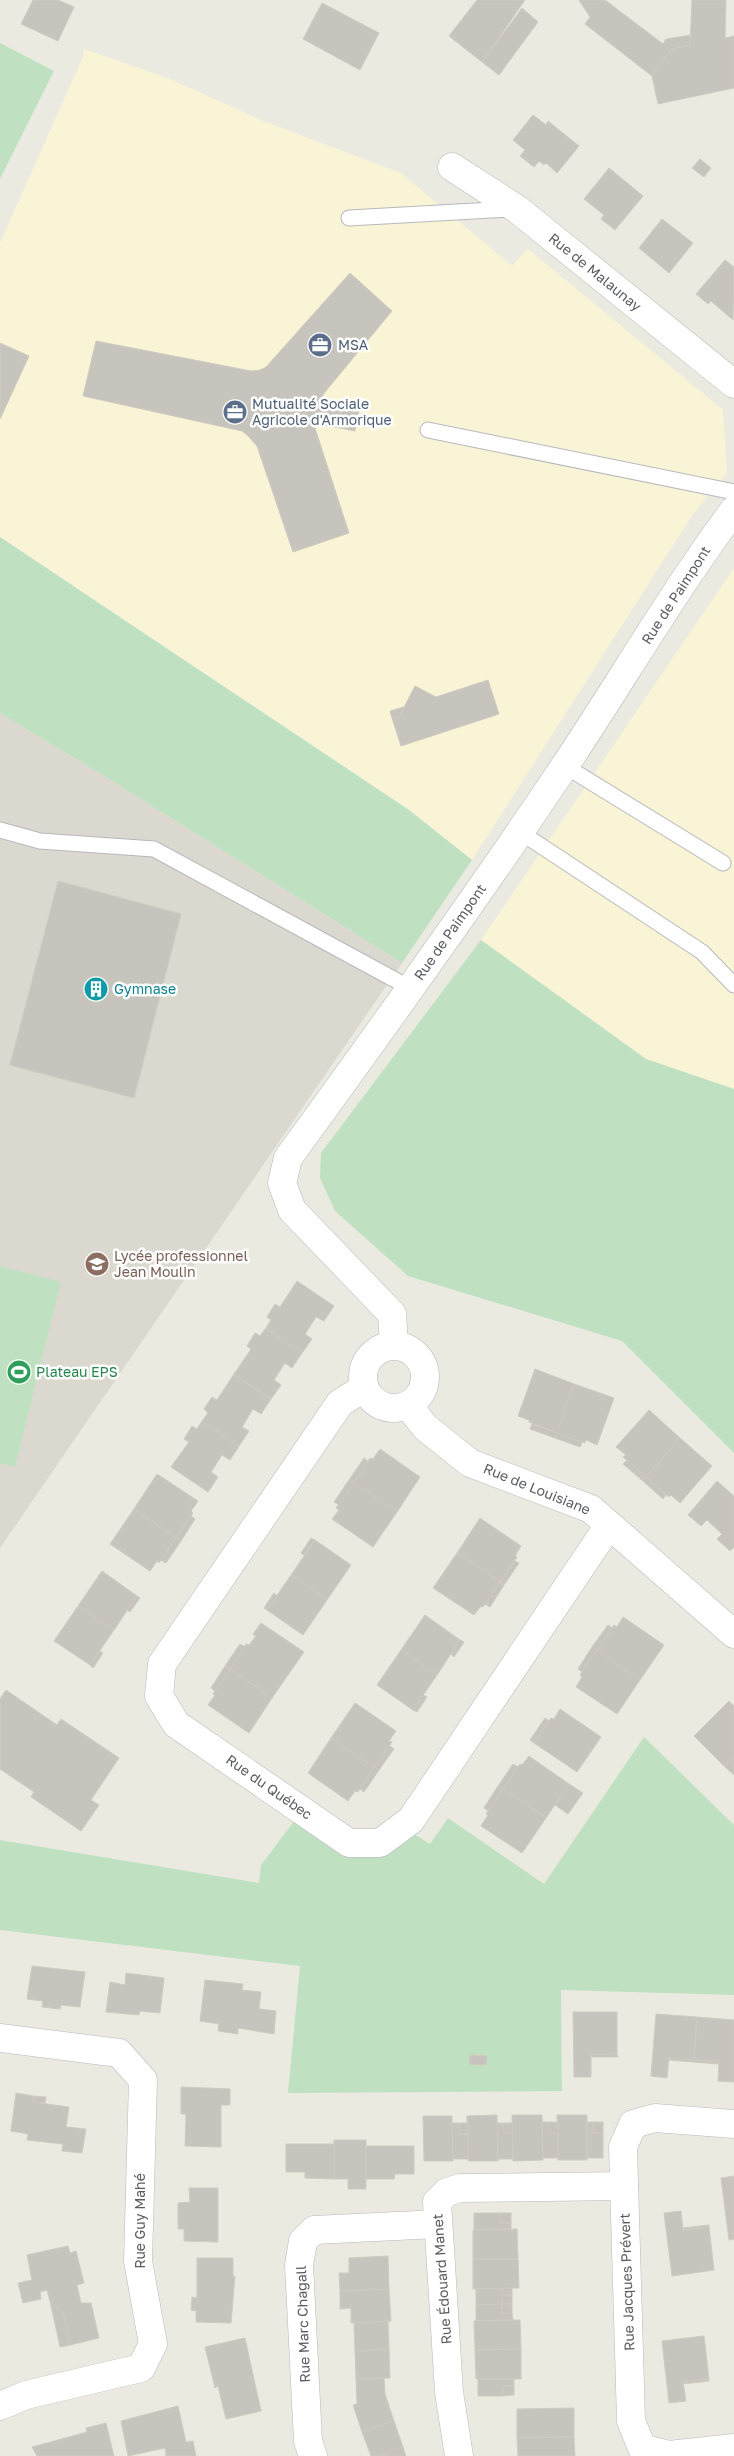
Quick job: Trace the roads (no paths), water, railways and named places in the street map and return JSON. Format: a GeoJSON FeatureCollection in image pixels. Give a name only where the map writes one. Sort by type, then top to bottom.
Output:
{"type":"FeatureCollection","features":[{"type":"Feature","properties":{"kind":"street","name":"Rue de Malaunay"},"geometry":{"type":"LineString","coordinates":[[452,167],[517,208],[734,384]]}},
{"type":"Feature","properties":{"kind":"street","name":"Rue de Paimpont"},"geometry":{"type":"LineString","coordinates":[[394,1345],[392,1314],[292,1210],[282,1183],[288,1158],[520,832],[565,766],[703,551],[734,510]]}},
{"type":"Feature","properties":{"kind":"street"},"geometry":{"type":"LineString","coordinates":[[394,1345],[414,1352],[421,1360],[425,1370],[422,1391],[408,1405],[387,1408],[378,1404],[364,1388],[362,1374],[367,1359],[384,1346],[394,1345]]}},
{"type":"Feature","properties":{"kind":"street","name":"Rue du Québec"},"geometry":{"type":"LineString","coordinates":[[364,1388],[340,1403],[162,1664],[159,1696],[176,1724],[349,1843],[380,1843],[410,1820],[609,1525]]}},
{"type":"Feature","properties":{"kind":"street","name":"Rue de Louisiane"},"geometry":{"type":"LineString","coordinates":[[408,1405],[425,1427],[470,1462],[591,1509],[734,1634]]}},
{"type":"Feature","properties":{"kind":"street","name":"Rue Guy Mahé"},"geometry":{"type":"LineString","coordinates":[[0,2038],[119,2053],[143,2080],[138,2260],[153,2344],[141,2368],[26,2395],[0,2406]]}},
{"type":"Feature","properties":{"kind":"street","name":"Rue Jacques Prévert"},"geometry":{"type":"LineString","coordinates":[[734,2124],[655,2118],[633,2124],[623,2147],[631,2421],[642,2448],[670,2455],[734,2448]]}},
{"type":"Feature","properties":{"kind":"street","name":"Rue Édouard Manet"},"geometry":{"type":"LineString","coordinates":[[459,2456],[449,2392],[437,2202],[447,2192],[460,2188],[624,2186]]}},
{"type":"Feature","properties":{"kind":"street","name":"Rue Marc Chagall"},"geometry":{"type":"LineString","coordinates":[[313,2456],[308,2441],[299,2265],[303,2241],[314,2230],[438,2224]]}},
{"type":"Feature","properties":{"kind":"lane"},"geometry":{"type":"LineString","coordinates":[[349,218],[517,208]]}},
{"type":"Feature","properties":{"kind":"lane"},"geometry":{"type":"LineString","coordinates":[[428,430],[734,492]]}},
{"type":"Feature","properties":{"kind":"lane"},"geometry":{"type":"LineString","coordinates":[[565,766],[723,862]]}},
{"type":"Feature","properties":{"kind":"lane"},"geometry":{"type":"LineString","coordinates":[[0,830],[40,841],[154,849],[410,988]]}},
{"type":"Feature","properties":{"kind":"lane"},"geometry":{"type":"LineString","coordinates":[[520,832],[702,952],[734,984]]}},
{"type":"Feature","properties":{"kind":"place","name":"MSA"},"geometry":{"type":"Point","coordinates":[320,345]}},
{"type":"Feature","properties":{"kind":"place","name":"Mutualité Sociale Agricole d'Armorique"},"geometry":{"type":"Point","coordinates":[235,412]}},
{"type":"Feature","properties":{"kind":"place","name":"Gymnase"},"geometry":{"type":"Point","coordinates":[96,989]}},
{"type":"Feature","properties":{"kind":"place","name":"Lycée professionnel Jean Moulin"},"geometry":{"type":"Point","coordinates":[97,1264]}},
{"type":"Feature","properties":{"kind":"place","name":"Plateau EPS"},"geometry":{"type":"Point","coordinates":[19,1372]}}]}
